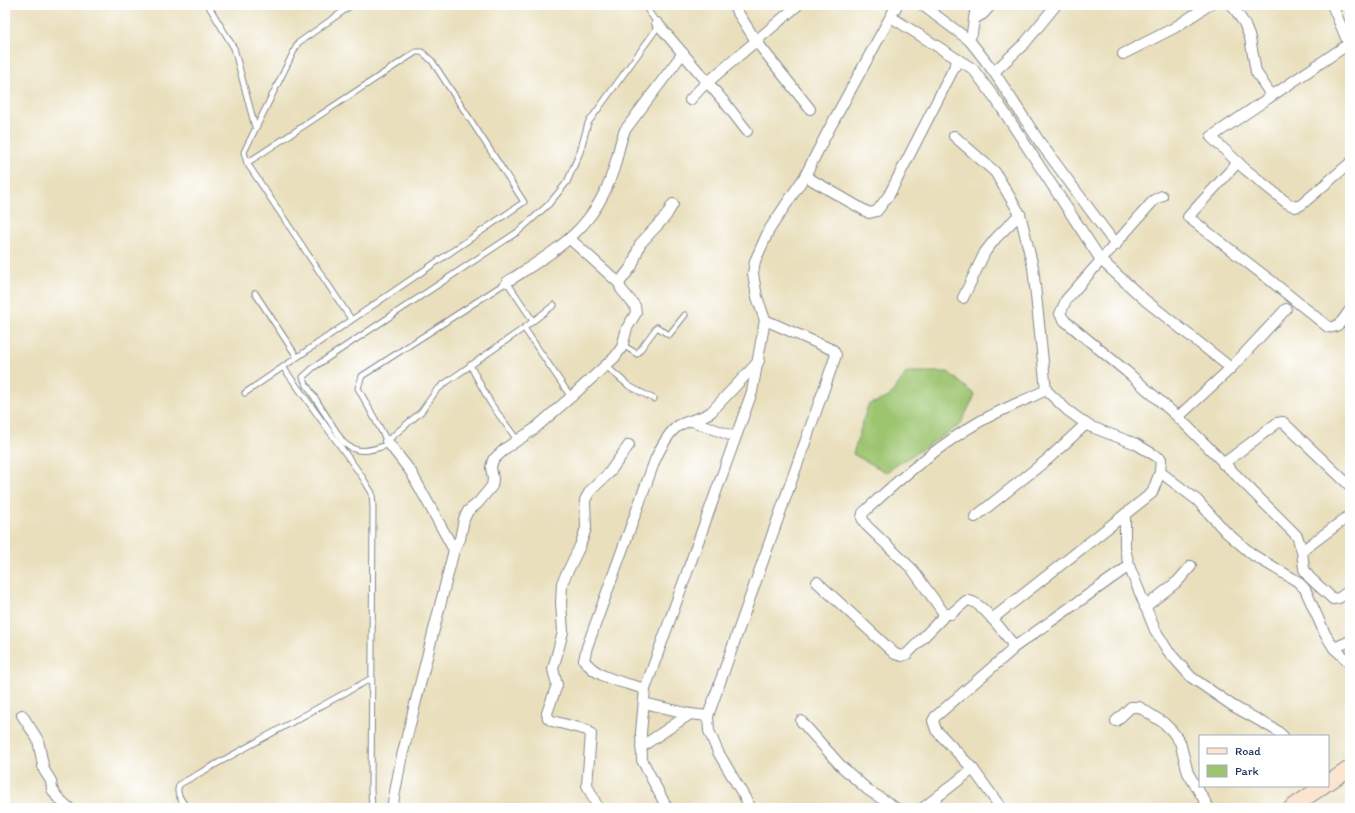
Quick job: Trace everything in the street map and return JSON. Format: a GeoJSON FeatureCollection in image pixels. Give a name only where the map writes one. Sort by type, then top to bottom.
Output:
{"type":"FeatureCollection","features":[{"type":"Feature","properties":{"kind":"street"},"geometry":{"type":"LineString","coordinates":[[733,5],[756,41],[810,109]]}},
{"type":"Feature","properties":{"kind":"street"},"geometry":{"type":"LineString","coordinates":[[690,100],[708,82],[798,5]]}},
{"type":"Feature","properties":{"kind":"street"},"geometry":{"type":"LineString","coordinates":[[667,808],[642,760],[641,733],[645,689],[752,392],[759,361],[765,320],[757,297],[753,274],[755,261],[769,230],[805,176],[897,5]]}},
{"type":"Feature","properties":{"kind":"street"},"geometry":{"type":"LineString","coordinates":[[922,5],[969,40],[994,72],[1039,140],[1116,245]]}},
{"type":"Feature","properties":{"kind":"street"},"geometry":{"type":"LineString","coordinates":[[969,40],[976,5]]}},
{"type":"Feature","properties":{"kind":"street"},"geometry":{"type":"LineString","coordinates":[[974,19],[983,14],[991,5]]}},
{"type":"Feature","properties":{"kind":"street"},"geometry":{"type":"LineString","coordinates":[[994,72],[1025,43],[1056,5]]}},
{"type":"Feature","properties":{"kind":"street"},"geometry":{"type":"LineString","coordinates":[[1123,54],[1174,28],[1209,5]]}},
{"type":"Feature","properties":{"kind":"street"},"geometry":{"type":"LineString","coordinates":[[1232,5],[1244,23],[1250,38],[1256,72],[1271,95]]}},
{"type":"Feature","properties":{"kind":"street"},"geometry":{"type":"LineString","coordinates":[[1332,5],[1349,45],[1271,95],[1211,137],[1278,196],[1295,207],[1301,205],[1350,163]]}},
{"type":"Feature","properties":{"kind":"street"},"geometry":{"type":"LineString","coordinates":[[891,17],[973,69],[982,78],[1101,260],[1146,301],[1232,368]]}},
{"type":"Feature","properties":{"kind":"street"},"geometry":{"type":"LineString","coordinates":[[657,23],[708,82],[747,131]]}},
{"type":"Feature","properties":{"kind":"street"},"geometry":{"type":"LineString","coordinates":[[507,282],[555,251],[579,231],[601,202],[614,171],[620,140],[625,130],[683,53]]}},
{"type":"Feature","properties":{"kind":"street"},"geometry":{"type":"LineString","coordinates":[[805,176],[869,213],[877,211],[883,206],[892,190],[958,60]]}},
{"type":"Feature","properties":{"kind":"street"},"geometry":{"type":"LineString","coordinates":[[954,136],[995,172],[1020,214],[1033,267],[1046,390],[1086,424],[1104,433],[1136,444],[1161,459],[1160,472],[1152,493],[992,619]]}},
{"type":"Feature","properties":{"kind":"street"},"geometry":{"type":"LineString","coordinates":[[1238,162],[1188,217],[1270,280],[1328,328],[1338,326],[1350,310]]}},
{"type":"Feature","properties":{"kind":"street"},"geometry":{"type":"LineString","coordinates":[[1162,196],[1154,200],[1116,245],[1066,300],[1060,314],[1065,322],[1127,372],[1178,417],[1223,464],[1297,536],[1302,551],[1304,569],[1309,577],[1333,599],[1339,598],[1350,590]]}},
{"type":"Feature","properties":{"kind":"street"},"geometry":{"type":"LineString","coordinates":[[619,283],[634,262],[640,244],[666,216],[672,204]]}},
{"type":"Feature","properties":{"kind":"street"},"geometry":{"type":"LineString","coordinates":[[963,298],[985,252],[996,238],[1020,214]]}},
{"type":"Feature","properties":{"kind":"street"},"geometry":{"type":"LineString","coordinates":[[392,808],[401,760],[454,550],[460,540],[464,519],[468,511],[478,503],[492,486],[492,460],[506,448],[518,441],[571,397],[615,357],[623,345],[627,328],[636,313],[635,306],[621,288],[619,283],[570,239]]}},
{"type":"Feature","properties":{"kind":"street"},"geometry":{"type":"LineString","coordinates":[[1178,417],[1232,368],[1286,309]]}},
{"type":"Feature","properties":{"kind":"street"},"geometry":{"type":"LineString","coordinates":[[751,808],[718,752],[709,731],[708,716],[836,356],[833,350],[765,320]]}},
{"type":"Feature","properties":{"kind":"street"},"geometry":{"type":"LineString","coordinates":[[645,689],[596,673],[589,668],[584,660],[587,647],[654,460],[673,431],[679,425],[711,412],[759,361]]}},
{"type":"Feature","properties":{"kind":"street"},"geometry":{"type":"LineString","coordinates":[[946,614],[912,569],[866,525],[862,518],[863,513],[890,487],[949,442],[980,422],[1046,390]]}},
{"type":"Feature","properties":{"kind":"street"},"geometry":{"type":"LineString","coordinates":[[692,421],[735,437]]}},
{"type":"Feature","properties":{"kind":"street"},"geometry":{"type":"LineString","coordinates":[[1223,464],[1276,423],[1284,422],[1350,486]]}},
{"type":"Feature","properties":{"kind":"street"},"geometry":{"type":"LineString","coordinates":[[975,518],[1048,459],[1086,424]]}},
{"type":"Feature","properties":{"kind":"street"},"geometry":{"type":"LineString","coordinates":[[388,442],[411,472],[454,550]]}},
{"type":"Feature","properties":{"kind":"street"},"geometry":{"type":"LineString","coordinates":[[598,808],[587,785],[590,734],[587,730],[552,721],[547,713],[557,685],[553,669],[563,632],[561,603],[562,584],[580,546],[586,528],[585,500],[590,491],[609,473],[629,445]]}},
{"type":"Feature","properties":{"kind":"street"},"geometry":{"type":"LineString","coordinates":[[1160,472],[1196,500],[1226,532],[1253,555],[1297,581],[1305,589],[1316,617],[1334,648],[1350,663]]}},
{"type":"Feature","properties":{"kind":"street"},"geometry":{"type":"LineString","coordinates":[[1125,514],[1125,548],[1130,566],[1155,630],[1168,651],[1191,677],[1233,706],[1276,730],[1282,735]]}},
{"type":"Feature","properties":{"kind":"street"},"geometry":{"type":"LineString","coordinates":[[1302,551],[1350,515]]}},
{"type":"Feature","properties":{"kind":"street"},"geometry":{"type":"LineString","coordinates":[[1001,808],[973,769],[936,730],[933,722],[935,717],[1013,648],[1130,566]]}},
{"type":"Feature","properties":{"kind":"street"},"geometry":{"type":"LineString","coordinates":[[1145,607],[1178,581],[1192,566]]}},
{"type":"Feature","properties":{"kind":"street"},"geometry":{"type":"LineString","coordinates":[[817,582],[895,654],[902,656],[907,654],[946,614],[951,614],[969,600],[974,602],[992,619],[1012,643],[1013,648]]}},
{"type":"Feature","properties":{"kind":"street"},"geometry":{"type":"LineString","coordinates":[[1334,648],[1350,641]]}},
{"type":"Feature","properties":{"kind":"street"},"geometry":{"type":"LineString","coordinates":[[644,703],[690,714],[708,716]]}},
{"type":"Feature","properties":{"kind":"street"},"geometry":{"type":"LineString","coordinates":[[1116,721],[1131,707],[1139,708],[1164,723],[1180,742],[1188,773],[1209,808]]}},
{"type":"Feature","properties":{"kind":"street"},"geometry":{"type":"LineString","coordinates":[[641,747],[690,714]]}},
{"type":"Feature","properties":{"kind":"street"},"geometry":{"type":"LineString","coordinates":[[22,715],[38,740],[44,770],[51,781],[52,789],[57,797],[69,808]]}},
{"type":"Feature","properties":{"kind":"street"},"geometry":{"type":"LineString","coordinates":[[802,721],[841,766],[868,790],[896,808]]}},
{"type":"Feature","properties":{"kind":"street"},"geometry":{"type":"LineString","coordinates":[[1329,782],[1350,768]]}},
{"type":"Feature","properties":{"kind":"street"},"geometry":{"type":"LineString","coordinates":[[922,808],[973,769]]}},
{"type":"Feature","properties":{"kind":"street"},"geometry":{"type":"LineString","coordinates":[[1291,808],[1321,787]]}},
{"type":"Feature","properties":{"kind":"lane"},"geometry":{"type":"LineString","coordinates":[[208,5],[234,48],[255,127]]}},
{"type":"Feature","properties":{"kind":"lane"},"geometry":{"type":"LineString","coordinates":[[351,319],[247,163],[244,152],[255,127],[298,43],[352,5]]}},
{"type":"Feature","properties":{"kind":"lane"},"geometry":{"type":"LineString","coordinates":[[554,305],[440,387],[421,412],[388,442],[358,452],[349,448],[344,442],[303,377],[314,366],[519,231],[549,204],[567,182],[572,172],[588,122],[655,31],[657,23],[644,5]]}},
{"type":"Feature","properties":{"kind":"lane"},"geometry":{"type":"LineString","coordinates":[[245,394],[351,319],[524,202],[432,61],[425,53],[416,52],[247,163]]}},
{"type":"Feature","properties":{"kind":"lane"},"geometry":{"type":"LineString","coordinates":[[388,442],[358,388],[362,376],[507,282],[533,321]]}},
{"type":"Feature","properties":{"kind":"lane"},"geometry":{"type":"LineString","coordinates":[[255,293],[297,357]]}},
{"type":"Feature","properties":{"kind":"lane"},"geometry":{"type":"LineString","coordinates":[[623,345],[637,354],[656,327],[669,335],[685,315]]}},
{"type":"Feature","properties":{"kind":"lane"},"geometry":{"type":"LineString","coordinates":[[524,328],[571,397]]}},
{"type":"Feature","properties":{"kind":"lane"},"geometry":{"type":"LineString","coordinates":[[470,365],[491,404],[518,441]]}},
{"type":"Feature","properties":{"kind":"lane"},"geometry":{"type":"LineString","coordinates":[[606,366],[629,386],[654,399]]}},
{"type":"Feature","properties":{"kind":"lane"},"geometry":{"type":"LineString","coordinates":[[282,367],[362,475],[372,493],[372,808]]}},
{"type":"Feature","properties":{"kind":"lane"},"geometry":{"type":"LineString","coordinates":[[187,808],[177,792],[177,787],[180,784],[372,678]]}},
{"type":"Feature","properties":{"kind":"green space"},"geometry":{"type":"Polygon","coordinates":[[[907,372],[948,372],[975,395],[960,425],[886,472],[853,454],[868,405],[889,397],[907,372]]]}}]}
